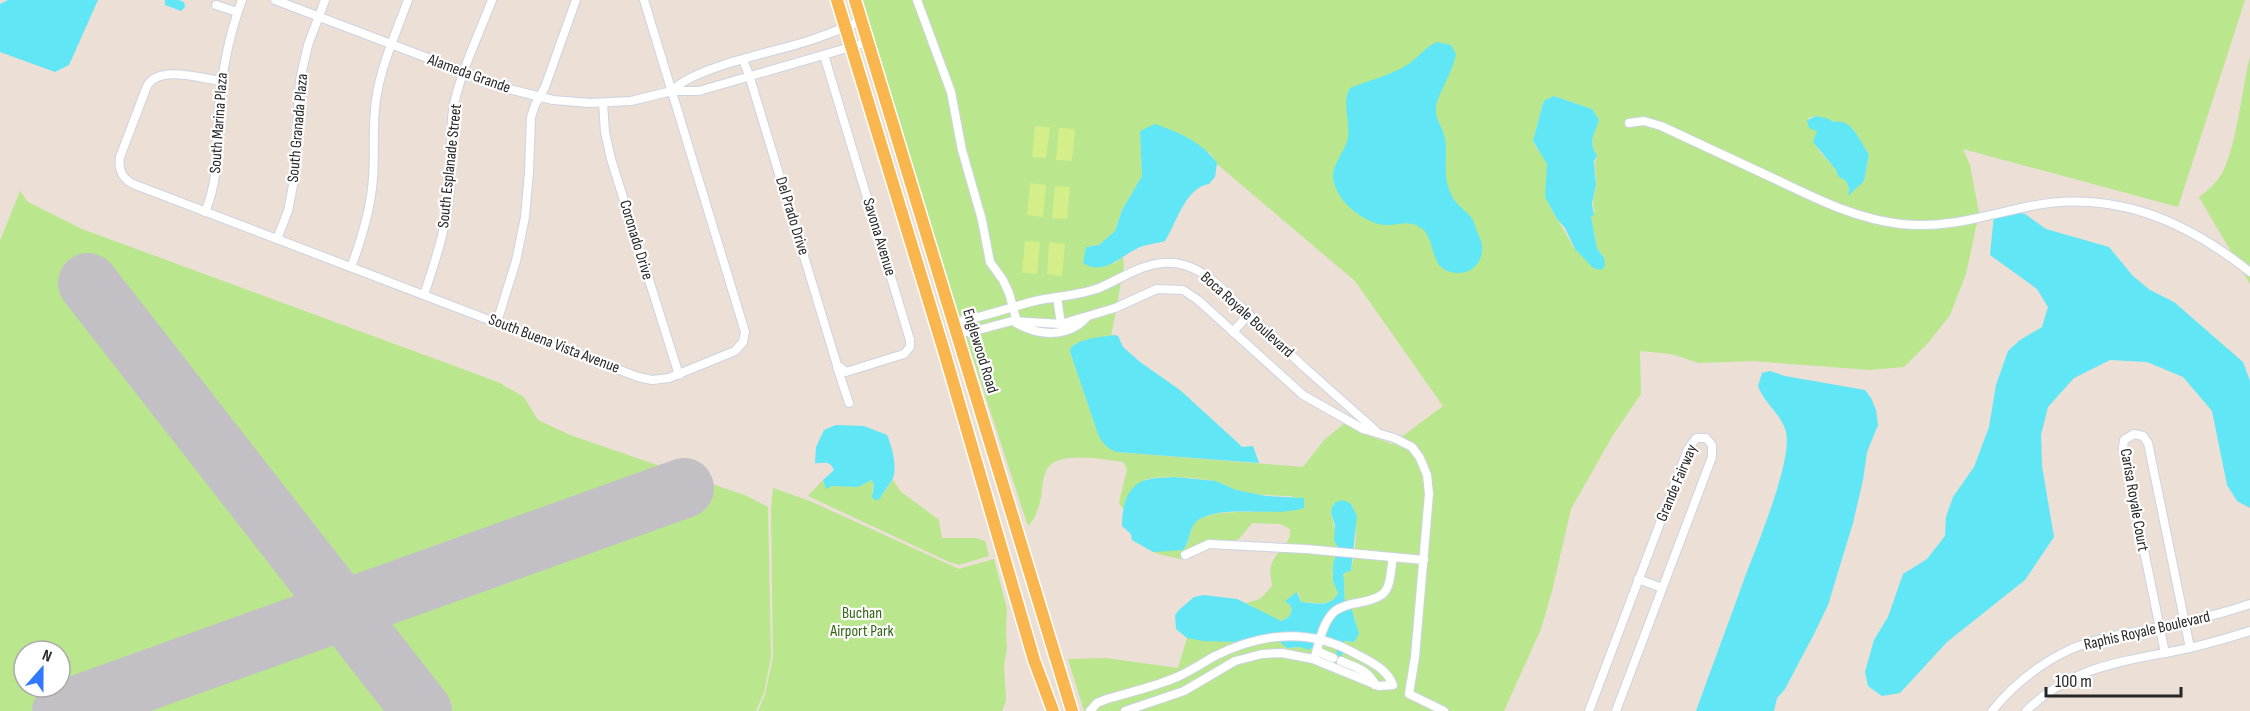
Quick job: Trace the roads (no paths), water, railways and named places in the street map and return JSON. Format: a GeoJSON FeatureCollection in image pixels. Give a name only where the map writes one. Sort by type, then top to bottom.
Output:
{"type":"FeatureCollection","features":[{"type":"Feature","properties":{"kind":"main road"},"geometry":{"type":"LineString","coordinates":[[837,0],[1034,660],[1053,711]]}},
{"type":"Feature","properties":{"kind":"main road","name":"Englewood Road"},"geometry":{"type":"LineString","coordinates":[[855,0],[1072,711]]}},
{"type":"Feature","properties":{"kind":"main road"},"geometry":{"type":"LineString","coordinates":[[911,244],[922,256],[945,327],[956,327]]}},
{"type":"Feature","properties":{"kind":"street","name":"South Marina Plaza"},"geometry":{"type":"LineString","coordinates":[[205,212],[217,173],[221,81],[226,52],[242,0]]}},
{"type":"Feature","properties":{"kind":"street","name":"Alameda Grande"},"geometry":{"type":"LineString","coordinates":[[275,0],[509,89],[540,98],[578,103],[603,103],[643,99],[672,91]]}},
{"type":"Feature","properties":{"kind":"street","name":"South Granada Plaza"},"geometry":{"type":"LineString","coordinates":[[277,239],[288,211],[294,180],[297,99],[300,80],[308,45],[325,0]]}},
{"type":"Feature","properties":{"kind":"street"},"geometry":{"type":"LineString","coordinates":[[351,267],[363,235],[371,197],[376,100],[380,78],[408,0]]}},
{"type":"Feature","properties":{"kind":"street","name":"South Esplanade Street"},"geometry":{"type":"LineString","coordinates":[[424,295],[441,245],[447,217],[453,116],[464,72],[492,0]]}},
{"type":"Feature","properties":{"kind":"street"},"geometry":{"type":"LineString","coordinates":[[496,322],[511,282],[520,243],[528,190],[530,122],[535,105],[544,90],[576,0]]}},
{"type":"Feature","properties":{"kind":"street","name":"South Buena Vista Avenue"},"geometry":{"type":"LineString","coordinates":[[221,81],[169,74],[153,78],[120,157],[120,172],[131,183],[644,378],[662,380],[735,351],[743,342],[745,332],[644,0]]}},
{"type":"Feature","properties":{"kind":"street"},"geometry":{"type":"LineString","coordinates":[[917,0],[951,92],[962,150],[982,220],[990,262],[1003,280],[1014,308],[1015,322],[1026,329],[1042,334],[1065,332],[1078,327],[1086,318]]}},
{"type":"Feature","properties":{"kind":"street"},"geometry":{"type":"LineString","coordinates":[[216,5],[237,12]]}},
{"type":"Feature","properties":{"kind":"street"},"geometry":{"type":"LineString","coordinates":[[672,91],[678,83],[861,21]]}},
{"type":"Feature","properties":{"kind":"street"},"geometry":{"type":"LineString","coordinates":[[672,91],[699,91],[868,42]]}},
{"type":"Feature","properties":{"kind":"street","name":"Savona Avenue"},"geometry":{"type":"LineString","coordinates":[[824,55],[910,340],[910,347],[904,354],[849,372],[839,368]]}},
{"type":"Feature","properties":{"kind":"street","name":"Del Prado Drive"},"geometry":{"type":"LineString","coordinates":[[743,60],[849,403]]}},
{"type":"Feature","properties":{"kind":"street","name":"Coronado Drive"},"geometry":{"type":"LineString","coordinates":[[603,103],[605,132],[611,159],[678,375]]}},
{"type":"Feature","properties":{"kind":"street"},"geometry":{"type":"LineString","coordinates":[[1629,123],[1644,121],[1661,126],[1836,208],[1874,219],[1900,224],[1940,225],[1966,222],[2038,205],[2072,202],[2113,205],[2144,212],[2183,227],[2213,244],[2250,272]]}},
{"type":"Feature","properties":{"kind":"street","name":"Boca Royale Boulevard"},"geometry":{"type":"LineString","coordinates":[[956,327],[1014,308],[1098,288],[1144,266],[1165,262],[1187,266],[1204,273],[1378,433]]}},
{"type":"Feature","properties":{"kind":"street","name":"Boca Royale Boulevard"},"geometry":{"type":"LineString","coordinates":[[956,327],[978,330],[1015,322],[1061,324],[1086,318],[1157,289],[1183,290],[1198,300],[1303,396],[1364,429],[1412,447],[1428,475],[1429,494],[1415,657],[1409,694]]}},
{"type":"Feature","properties":{"kind":"street"},"geometry":{"type":"LineString","coordinates":[[1057,297],[1061,324]]}},
{"type":"Feature","properties":{"kind":"street"},"geometry":{"type":"LineString","coordinates":[[1233,332],[1249,314]]}},
{"type":"Feature","properties":{"kind":"street","name":"Carisa Royale Court"},"geometry":{"type":"LineString","coordinates":[[2165,653],[2122,448],[2124,440],[2134,434],[2143,436],[2148,442],[2190,648]]}},
{"type":"Feature","properties":{"kind":"street","name":"Grande Fairway"},"geometry":{"type":"LineString","coordinates":[[1589,711],[1688,449],[1696,438],[1706,438],[1712,445],[1713,452],[1616,711]]}},
{"type":"Feature","properties":{"kind":"street"},"geometry":{"type":"LineString","coordinates":[[1185,555],[1209,544],[1306,549],[1424,560]]}},
{"type":"Feature","properties":{"kind":"street"},"geometry":{"type":"LineString","coordinates":[[1316,655],[1327,622],[1335,611],[1352,604],[1378,599],[1385,593],[1393,557]]}},
{"type":"Feature","properties":{"kind":"street"},"geometry":{"type":"LineString","coordinates":[[1638,579],[1662,588]]}},
{"type":"Feature","properties":{"kind":"street","name":"Raphis Royale Boulevard"},"geometry":{"type":"LineString","coordinates":[[1992,711],[2022,681],[2044,664],[2070,650],[2107,637],[2185,622],[2250,604]]}},
{"type":"Feature","properties":{"kind":"street","name":"Raphis Royale Boulevard"},"geometry":{"type":"LineString","coordinates":[[2026,711],[2056,688],[2089,670],[2114,662],[2190,648],[2250,631]]}},
{"type":"Feature","properties":{"kind":"street"},"geometry":{"type":"LineString","coordinates":[[1090,711],[1097,703],[1178,677],[1214,656],[1251,641],[1275,635],[1298,635],[1338,644],[1365,658],[1390,676],[1394,685]]}},
{"type":"Feature","properties":{"kind":"street"},"geometry":{"type":"LineString","coordinates":[[1125,711],[1184,691],[1235,661],[1253,656],[1282,653],[1337,659],[1361,669],[1371,676],[1375,685]]}},
{"type":"Feature","properties":{"kind":"street"},"geometry":{"type":"LineString","coordinates":[[1316,655],[1375,685],[1394,685],[1444,711]]}},
{"type":"Feature","properties":{"kind":"street"},"geometry":{"type":"LineString","coordinates":[[1361,669],[1365,658]]}},
{"type":"Feature","properties":{"kind":"water"},"geometry":{"type":"Polygon","coordinates":[[[8,0],[98,0],[69,65],[55,72],[0,52],[0,4],[8,0]]]}},
{"type":"Feature","properties":{"kind":"water"},"geometry":{"type":"Polygon","coordinates":[[[165,0],[184,2],[185,7],[181,11],[165,5],[165,0]]]}},
{"type":"Feature","properties":{"kind":"water"},"geometry":{"type":"Polygon","coordinates":[[[1437,42],[1451,45],[1456,54],[1436,109],[1445,141],[1447,182],[1453,198],[1473,220],[1482,247],[1480,259],[1476,265],[1462,273],[1449,272],[1442,268],[1437,262],[1426,233],[1416,225],[1377,224],[1359,215],[1343,201],[1334,184],[1333,175],[1347,142],[1346,100],[1350,88],[1400,69],[1437,42]]]}},
{"type":"Feature","properties":{"kind":"water"},"geometry":{"type":"Polygon","coordinates":[[[1554,96],[1592,109],[1599,120],[1592,141],[1597,155],[1594,161],[1596,185],[1592,204],[1594,215],[1591,216],[1597,248],[1604,258],[1605,265],[1602,270],[1593,268],[1575,249],[1565,228],[1557,219],[1545,197],[1547,164],[1533,141],[1543,103],[1554,96]]]}},
{"type":"Feature","properties":{"kind":"water"},"geometry":{"type":"Polygon","coordinates":[[[1816,116],[1833,122],[1846,123],[1855,132],[1869,154],[1864,181],[1848,196],[1849,188],[1846,181],[1838,176],[1836,170],[1813,142],[1817,131],[1809,128],[1807,120],[1816,116]]]}},
{"type":"Feature","properties":{"kind":"water"},"geometry":{"type":"Polygon","coordinates":[[[1155,124],[1181,135],[1205,150],[1217,163],[1215,177],[1188,199],[1165,241],[1139,247],[1104,266],[1090,266],[1083,263],[1086,247],[1099,245],[1115,231],[1122,210],[1142,176],[1140,131],[1155,124]]]}},
{"type":"Feature","properties":{"kind":"water"},"geometry":{"type":"Polygon","coordinates":[[[2004,209],[2025,214],[2046,229],[2109,247],[2133,276],[2150,290],[2174,302],[2243,362],[2250,381],[2250,508],[2237,501],[2227,485],[2212,411],[2183,377],[2147,362],[2110,360],[2074,378],[2048,407],[2041,435],[2042,466],[2054,537],[2025,580],[1947,642],[1900,693],[1882,696],[1868,686],[1865,672],[1874,640],[1888,617],[1903,574],[1927,559],[1945,536],[1946,517],[1953,497],[1974,467],[1989,427],[1996,385],[2008,351],[2020,340],[2042,327],[2048,307],[2037,289],[1990,255],[1994,214],[2004,209]]]}},
{"type":"Feature","properties":{"kind":"water"},"geometry":{"type":"Polygon","coordinates":[[[1118,336],[1123,347],[1140,362],[1180,390],[1242,447],[1253,446],[1259,463],[1116,452],[1106,446],[1097,431],[1070,352],[1071,347],[1079,342],[1118,336]]]}},
{"type":"Feature","properties":{"kind":"water"},"geometry":{"type":"Polygon","coordinates":[[[1770,371],[1785,376],[1865,390],[1876,410],[1878,425],[1867,452],[1853,523],[1828,605],[1785,689],[1777,698],[1774,711],[1696,711],[1765,526],[1784,462],[1787,445],[1784,426],[1758,386],[1762,373],[1770,371]]]}},
{"type":"Feature","properties":{"kind":"water"},"geometry":{"type":"Polygon","coordinates":[[[836,425],[864,426],[887,435],[895,465],[891,482],[880,499],[875,500],[872,497],[874,486],[872,480],[858,487],[832,486],[826,489],[823,480],[834,470],[828,463],[815,463],[816,447],[824,430],[836,425]]]}},
{"type":"Feature","properties":{"kind":"water"},"geometry":{"type":"Polygon","coordinates":[[[1174,477],[1216,481],[1236,490],[1266,496],[1304,498],[1304,508],[1293,511],[1234,512],[1207,516],[1194,524],[1183,550],[1153,552],[1132,540],[1131,534],[1122,526],[1125,503],[1131,490],[1142,481],[1174,477]]]}},
{"type":"Feature","properties":{"kind":"water"},"geometry":{"type":"Polygon","coordinates":[[[1343,500],[1351,504],[1357,516],[1351,571],[1343,575],[1347,607],[1352,610],[1359,634],[1354,642],[1344,641],[1343,653],[1340,657],[1336,650],[1323,642],[1308,650],[1300,647],[1287,648],[1280,642],[1251,637],[1242,642],[1204,641],[1187,638],[1176,629],[1175,615],[1179,610],[1194,597],[1204,595],[1237,599],[1281,621],[1291,614],[1291,606],[1285,601],[1297,592],[1301,602],[1322,604],[1335,598],[1338,593],[1333,581],[1333,565],[1338,548],[1334,540],[1335,525],[1331,513],[1336,502],[1343,500]]]}},
{"type":"Feature","properties":{"kind":"park label","name":"Buchan Airport Park"},"geometry":{"type":"Point","coordinates":[862,622]}}]}
